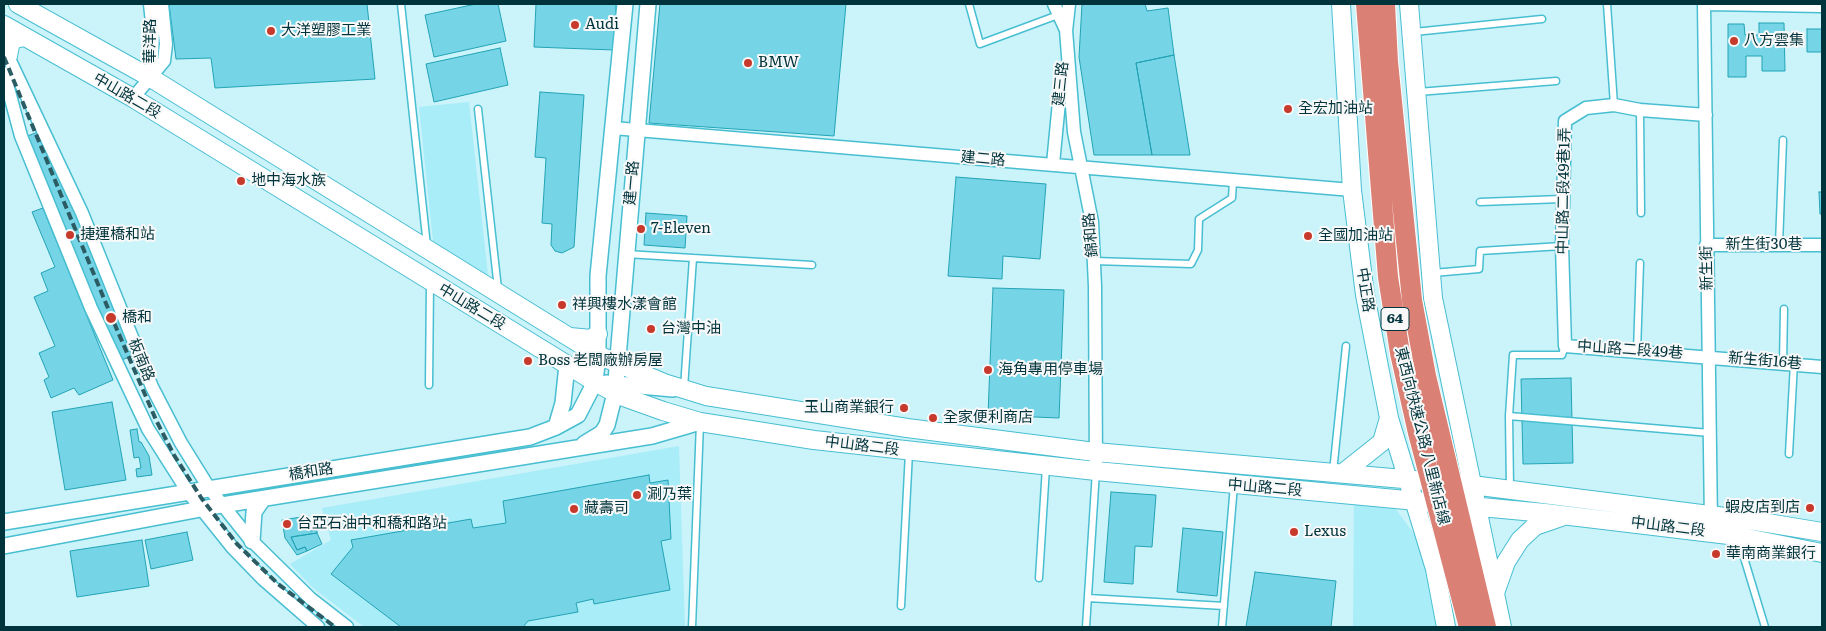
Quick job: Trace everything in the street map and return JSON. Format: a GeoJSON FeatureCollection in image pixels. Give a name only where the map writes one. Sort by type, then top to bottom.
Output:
{"type":"FeatureCollection","features":[{"type":"Feature","properties":{"kind":"highway","name":"東西向快速公路 八里新店線"},"geometry":{"type":"LineString","coordinates":[[1366,4],[1388,277],[1398,344],[1418,433],[1468,627]]}},
{"type":"Feature","properties":{"kind":"highway","name":"東西向快速公路 八里新店線"},"geometry":{"type":"LineString","coordinates":[[1385,4],[1388,62],[1412,300],[1426,376],[1486,627]]}},
{"type":"Feature","properties":{"kind":"main road","name":"中山路二段"},"geometry":{"type":"LineString","coordinates":[[18,4],[151,78],[598,355],[616,364],[706,396],[907,428],[1095,452],[1409,479],[1510,490],[1711,524],[1737,536],[1822,553]]}},
{"type":"Feature","properties":{"kind":"main road","name":"中正路"},"geometry":{"type":"LineString","coordinates":[[1341,4],[1352,190],[1365,295],[1389,418],[1435,569],[1446,627]]}},
{"type":"Feature","properties":{"kind":"main road"},"geometry":{"type":"LineString","coordinates":[[1374,4],[1380,98],[1402,299],[1415,377],[1446,504],[1435,569]]}},
{"type":"Feature","properties":{"kind":"main road"},"geometry":{"type":"LineString","coordinates":[[1409,4],[1434,298],[1502,627]]}},
{"type":"Feature","properties":{"kind":"main road","name":"中山路二段"},"geometry":{"type":"LineString","coordinates":[[4,25],[133,98],[595,382],[615,389],[637,403],[700,422],[814,440],[1234,485],[1566,515],[1822,532]]}},
{"type":"Feature","properties":{"kind":"main road"},"geometry":{"type":"LineString","coordinates":[[5,59],[11,40],[24,37]]}},
{"type":"Feature","properties":{"kind":"main road"},"geometry":{"type":"LineString","coordinates":[[567,336],[584,340],[591,339],[598,334]]}},
{"type":"Feature","properties":{"kind":"main road"},"geometry":{"type":"LineString","coordinates":[[1338,473],[1382,442],[1389,418]]}},
{"type":"Feature","properties":{"kind":"main road"},"geometry":{"type":"LineString","coordinates":[[1446,504],[1489,563]]}},
{"type":"Feature","properties":{"kind":"main road"},"geometry":{"type":"LineString","coordinates":[[1495,593],[1506,562],[1520,540],[1535,526],[1566,515]]}},
{"type":"Feature","properties":{"kind":"street","name":"華洋路"},"geometry":{"type":"LineString","coordinates":[[150,4],[154,32],[151,78]]}},
{"type":"Feature","properties":{"kind":"street","name":"華洋路"},"geometry":{"type":"LineString","coordinates":[[133,98],[164,60],[166,44],[162,4]]}},
{"type":"Feature","properties":{"kind":"street","name":"建一路"},"geometry":{"type":"LineString","coordinates":[[595,382],[598,355],[598,276],[625,4]]}},
{"type":"Feature","properties":{"kind":"street","name":"建一路"},"geometry":{"type":"LineString","coordinates":[[615,389],[648,4]]}},
{"type":"Feature","properties":{"kind":"street","name":"建三路"},"geometry":{"type":"LineString","coordinates":[[1053,164],[1069,4]]}},
{"type":"Feature","properties":{"kind":"street","name":"新生街"},"geometry":{"type":"LineString","coordinates":[[1704,4],[1711,524]]}},
{"type":"Feature","properties":{"kind":"street"},"geometry":{"type":"LineString","coordinates":[[1709,4],[1822,6]]}},
{"type":"Feature","properties":{"kind":"street","name":"錦和路"},"geometry":{"type":"LineString","coordinates":[[1056,10],[1066,30],[1069,88],[1080,168],[1092,222],[1096,471]]}},
{"type":"Feature","properties":{"kind":"street","name":"板南路"},"geometry":{"type":"LineString","coordinates":[[5,59],[82,213],[152,387],[181,443],[222,505],[252,541],[311,599],[347,627]]}},
{"type":"Feature","properties":{"kind":"street","name":"板南路"},"geometry":{"type":"LineString","coordinates":[[5,59],[21,136],[91,308],[136,409],[165,459],[202,510],[262,579],[318,627]]}},
{"type":"Feature","properties":{"kind":"street","name":"中山路二段49巷1弄"},"geometry":{"type":"LineString","coordinates":[[1565,346],[1562,199],[1565,121],[1586,108],[1614,105],[1640,110],[1706,115]]}},
{"type":"Feature","properties":{"kind":"street","name":"建二路"},"geometry":{"type":"LineString","coordinates":[[613,128],[1352,190]]}},
{"type":"Feature","properties":{"kind":"street","name":"新生街30巷"},"geometry":{"type":"LineString","coordinates":[[1706,245],[1822,245]]}},
{"type":"Feature","properties":{"kind":"street","name":"中山路二段49巷"},"geometry":{"type":"LineString","coordinates":[[1565,346],[1708,356]]}},
{"type":"Feature","properties":{"kind":"street","name":"新生街16巷"},"geometry":{"type":"LineString","coordinates":[[1708,356],[1822,367]]}},
{"type":"Feature","properties":{"kind":"street"},"geometry":{"type":"LineString","coordinates":[[556,427],[563,403],[567,365]]}},
{"type":"Feature","properties":{"kind":"street","name":"橋和路"},"geometry":{"type":"LineString","coordinates":[[4,522],[530,437],[556,427],[578,415],[595,382]]}},
{"type":"Feature","properties":{"kind":"street"},"geometry":{"type":"LineString","coordinates":[[615,389],[684,389]]}},
{"type":"Feature","properties":{"kind":"street","name":"橋和路"},"geometry":{"type":"LineString","coordinates":[[554,453],[587,443],[602,433],[607,425],[615,389]]}},
{"type":"Feature","properties":{"kind":"street","name":"橋和路"},"geometry":{"type":"LineString","coordinates":[[4,546],[222,505],[652,436],[700,422]]}},
{"type":"Feature","properties":{"kind":"street"},"geometry":{"type":"LineString","coordinates":[[252,541],[254,512],[263,499]]}},
{"type":"Feature","properties":{"kind":"lane"},"geometry":{"type":"LineString","coordinates":[[401,4],[427,250]]}},
{"type":"Feature","properties":{"kind":"lane"},"geometry":{"type":"LineString","coordinates":[[969,4],[980,44],[1056,10]]}},
{"type":"Feature","properties":{"kind":"lane"},"geometry":{"type":"LineString","coordinates":[[1606,4],[1614,105]]}},
{"type":"Feature","properties":{"kind":"lane"},"geometry":{"type":"LineString","coordinates":[[1411,32],[1542,19]]}},
{"type":"Feature","properties":{"kind":"lane"},"geometry":{"type":"LineString","coordinates":[[1416,93],[1556,81]]}},
{"type":"Feature","properties":{"kind":"lane"},"geometry":{"type":"LineString","coordinates":[[478,109],[499,294]]}},
{"type":"Feature","properties":{"kind":"lane"},"geometry":{"type":"LineString","coordinates":[[1640,110],[1641,213]]}},
{"type":"Feature","properties":{"kind":"lane"},"geometry":{"type":"LineString","coordinates":[[1779,246],[1783,140]]}},
{"type":"Feature","properties":{"kind":"lane"},"geometry":{"type":"LineString","coordinates":[[1094,261],[1191,264],[1198,250],[1199,219],[1232,198],[1233,181]]}},
{"type":"Feature","properties":{"kind":"lane"},"geometry":{"type":"LineString","coordinates":[[1480,202],[1562,199]]}},
{"type":"Feature","properties":{"kind":"lane"},"geometry":{"type":"LineString","coordinates":[[1431,273],[1479,269],[1480,251],[1562,246]]}},
{"type":"Feature","properties":{"kind":"lane"},"geometry":{"type":"LineString","coordinates":[[626,254],[812,265]]}},
{"type":"Feature","properties":{"kind":"lane"},"geometry":{"type":"LineString","coordinates":[[684,389],[693,258]]}},
{"type":"Feature","properties":{"kind":"lane"},"geometry":{"type":"LineString","coordinates":[[1637,351],[1640,263]]}},
{"type":"Feature","properties":{"kind":"lane"},"geometry":{"type":"LineString","coordinates":[[429,385],[430,281]]}},
{"type":"Feature","properties":{"kind":"lane"},"geometry":{"type":"LineString","coordinates":[[1784,309],[1789,363],[1789,454]]}},
{"type":"Feature","properties":{"kind":"lane"},"geometry":{"type":"LineString","coordinates":[[1338,473],[1346,346]]}},
{"type":"Feature","properties":{"kind":"lane","name":"中山路二段49巷"},"geometry":{"type":"LineString","coordinates":[[1510,490],[1509,416],[1513,355],[1562,354],[1565,346]]}},
{"type":"Feature","properties":{"kind":"lane"},"geometry":{"type":"LineString","coordinates":[[1509,416],[1710,433]]}},
{"type":"Feature","properties":{"kind":"lane"},"geometry":{"type":"LineString","coordinates":[[692,627],[700,422]]}},
{"type":"Feature","properties":{"kind":"lane"},"geometry":{"type":"LineString","coordinates":[[901,606],[909,451]]}},
{"type":"Feature","properties":{"kind":"lane"},"geometry":{"type":"LineString","coordinates":[[1039,578],[1046,466]]}},
{"type":"Feature","properties":{"kind":"lane"},"geometry":{"type":"LineString","coordinates":[[1086,627],[1096,471]]}},
{"type":"Feature","properties":{"kind":"lane"},"geometry":{"type":"LineString","coordinates":[[1222,627],[1234,485]]}},
{"type":"Feature","properties":{"kind":"lane"},"geometry":{"type":"LineString","coordinates":[[1737,536],[1765,627]]}},
{"type":"Feature","properties":{"kind":"lane"},"geometry":{"type":"LineString","coordinates":[[1088,598],[1224,606]]}},
{"type":"Feature","properties":{"kind":"shaded area"},"geometry":{"type":"Polygon","coordinates":[[[469,102],[488,275],[433,242],[419,107],[469,102]]]}},
{"type":"Feature","properties":{"kind":"shaded area"},"geometry":{"type":"Polygon","coordinates":[[[679,446],[685,627],[364,627],[312,587],[290,564],[331,540],[322,508],[679,446]]]}},
{"type":"Feature","properties":{"kind":"shaded area"},"geometry":{"type":"Polygon","coordinates":[[[1354,501],[1395,508],[1423,546],[1437,627],[1353,627],[1354,501]]]}},
{"type":"Feature","properties":{"kind":"building","name":"大洋塑膠工業"},"geometry":{"type":"Polygon","coordinates":[[[169,4],[367,4],[375,79],[215,88],[211,58],[176,59],[169,4]]]}},
{"type":"Feature","properties":{"kind":"building"},"geometry":{"type":"Polygon","coordinates":[[[476,4],[498,4],[506,41],[434,57],[425,15],[476,4]]]}},
{"type":"Feature","properties":{"kind":"building","name":"Audi"},"geometry":{"type":"Polygon","coordinates":[[[536,4],[616,4],[614,50],[534,47],[536,4]]]}},
{"type":"Feature","properties":{"kind":"building","name":"BMW"},"geometry":{"type":"Polygon","coordinates":[[[660,4],[846,4],[834,136],[649,123],[660,4]]]}},
{"type":"Feature","properties":{"kind":"building"},"geometry":{"type":"Polygon","coordinates":[[[1082,4],[1145,4],[1147,11],[1168,8],[1174,55],[1136,63],[1152,155],[1094,155],[1079,57],[1082,4]]]}},
{"type":"Feature","properties":{"kind":"building"},"geometry":{"type":"Polygon","coordinates":[[[1759,23],[1784,23],[1785,71],[1762,71],[1762,56],[1746,56],[1746,77],[1728,77],[1728,24],[1744,24],[1745,35],[1759,35],[1759,23]]]}},
{"type":"Feature","properties":{"kind":"building"},"geometry":{"type":"Polygon","coordinates":[[[1807,29],[1822,29],[1822,52],[1807,52],[1807,29]]]}},
{"type":"Feature","properties":{"kind":"building"},"geometry":{"type":"Polygon","coordinates":[[[500,48],[508,85],[434,102],[426,64],[500,48]]]}},
{"type":"Feature","properties":{"kind":"building"},"geometry":{"type":"Polygon","coordinates":[[[1174,55],[1190,155],[1152,155],[1136,63],[1174,55]]]}},
{"type":"Feature","properties":{"kind":"building"},"geometry":{"type":"Polygon","coordinates":[[[540,92],[584,95],[574,247],[562,253],[555,251],[551,245],[552,224],[542,223],[546,158],[535,157],[540,92]]]}},
{"type":"Feature","properties":{"kind":"building","name":"捷運橋和站"},"geometry":{"type":"Polygon","coordinates":[[[43,130],[135,355],[116,362],[76,262],[67,266],[43,208],[52,204],[25,137],[43,130]]]}},
{"type":"Feature","properties":{"kind":"building"},"geometry":{"type":"Polygon","coordinates":[[[956,177],[1046,184],[1040,259],[1003,256],[1002,279],[948,276],[956,177]]]}},
{"type":"Feature","properties":{"kind":"building"},"geometry":{"type":"Polygon","coordinates":[[[1819,192],[1822,192],[1822,214],[1820,214],[1819,192]]]}},
{"type":"Feature","properties":{"kind":"building"},"geometry":{"type":"Polygon","coordinates":[[[43,208],[113,380],[79,395],[74,388],[51,398],[44,380],[49,377],[39,353],[55,346],[34,297],[48,291],[41,273],[55,267],[32,212],[43,208]]]}},
{"type":"Feature","properties":{"kind":"building"},"geometry":{"type":"Polygon","coordinates":[[[646,213],[687,216],[685,248],[644,245],[646,213]]]}},
{"type":"Feature","properties":{"kind":"building"},"geometry":{"type":"Polygon","coordinates":[[[993,288],[1064,290],[1059,418],[988,415],[993,288]]]}},
{"type":"Feature","properties":{"kind":"building"},"geometry":{"type":"Polygon","coordinates":[[[1571,378],[1573,463],[1523,464],[1521,379],[1571,378]]]}},
{"type":"Feature","properties":{"kind":"building"},"geometry":{"type":"Polygon","coordinates":[[[112,402],[126,480],[65,490],[52,412],[112,402]]]}},
{"type":"Feature","properties":{"kind":"building"},"geometry":{"type":"Polygon","coordinates":[[[137,429],[139,442],[141,442],[149,456],[152,475],[137,477],[136,469],[141,468],[139,457],[134,458],[130,430],[137,429]]]}},
{"type":"Feature","properties":{"kind":"building"},"geometry":{"type":"Polygon","coordinates":[[[649,475],[650,483],[668,480],[671,539],[661,541],[670,590],[594,604],[593,599],[576,603],[578,612],[528,621],[523,627],[401,627],[331,574],[353,547],[351,540],[471,519],[473,528],[506,523],[503,501],[649,475]]]}},
{"type":"Feature","properties":{"kind":"building"},"geometry":{"type":"Polygon","coordinates":[[[1111,492],[1156,495],[1152,547],[1135,546],[1133,584],[1104,582],[1111,492]]]}},
{"type":"Feature","properties":{"kind":"building"},"geometry":{"type":"Polygon","coordinates":[[[308,516],[310,531],[317,530],[317,533],[291,537],[297,550],[305,547],[307,551],[297,555],[285,538],[282,520],[308,516]]]}},
{"type":"Feature","properties":{"kind":"building"},"geometry":{"type":"Polygon","coordinates":[[[1183,528],[1223,532],[1217,596],[1177,592],[1183,528]]]}},
{"type":"Feature","properties":{"kind":"building"},"geometry":{"type":"Polygon","coordinates":[[[187,532],[193,560],[151,569],[145,540],[187,532]]]}},
{"type":"Feature","properties":{"kind":"building"},"geometry":{"type":"Polygon","coordinates":[[[317,533],[322,544],[307,551],[305,547],[297,550],[291,537],[317,533]]]}},
{"type":"Feature","properties":{"kind":"building"},"geometry":{"type":"Polygon","coordinates":[[[142,540],[149,586],[77,597],[70,551],[142,540]]]}},
{"type":"Feature","properties":{"kind":"building"},"geometry":{"type":"Polygon","coordinates":[[[1255,572],[1336,581],[1331,627],[1246,627],[1255,572]]]}},
{"type":"Feature","properties":{"kind":"railway"},"geometry":{"type":"LineString","coordinates":[[4,57],[112,318],[156,420],[174,455],[202,499],[237,544],[278,584],[335,627]]}},
{"type":"Feature","properties":{"kind":"place","name":"Audi"},"geometry":{"type":"Point","coordinates":[575,25]}},
{"type":"Feature","properties":{"kind":"place","name":"大洋塑膠工業"},"geometry":{"type":"Point","coordinates":[271,31]}},
{"type":"Feature","properties":{"kind":"place","name":"八方雲集"},"geometry":{"type":"Point","coordinates":[1734,41]}},
{"type":"Feature","properties":{"kind":"place","name":"BMW"},"geometry":{"type":"Point","coordinates":[748,63]}},
{"type":"Feature","properties":{"kind":"place","name":"全宏加油站"},"geometry":{"type":"Point","coordinates":[1288,109]}},
{"type":"Feature","properties":{"kind":"place","name":"地中海水族"},"geometry":{"type":"Point","coordinates":[241,181]}},
{"type":"Feature","properties":{"kind":"place","name":"7-Eleven"},"geometry":{"type":"Point","coordinates":[641,229]}},
{"type":"Feature","properties":{"kind":"place","name":"捷運橋和站"},"geometry":{"type":"Point","coordinates":[70,235]}},
{"type":"Feature","properties":{"kind":"place","name":"全國加油站"},"geometry":{"type":"Point","coordinates":[1308,236]}},
{"type":"Feature","properties":{"kind":"place","name":"祥興樓水漾會館"},"geometry":{"type":"Point","coordinates":[562,305]}},
{"type":"Feature","properties":{"kind":"place","name":"橋和"},"geometry":{"type":"Point","coordinates":[111,318]}},
{"type":"Feature","properties":{"kind":"place","name":"台灣中油"},"geometry":{"type":"Point","coordinates":[651,329]}},
{"type":"Feature","properties":{"kind":"place","name":"Boss 老闆廠辦房屋"},"geometry":{"type":"Point","coordinates":[528,361]}},
{"type":"Feature","properties":{"kind":"place","name":"海角專用停車場"},"geometry":{"type":"Point","coordinates":[988,370]}},
{"type":"Feature","properties":{"kind":"place","name":"玉山商業銀行"},"geometry":{"type":"Point","coordinates":[904,408]}},
{"type":"Feature","properties":{"kind":"place","name":"全家便利商店"},"geometry":{"type":"Point","coordinates":[933,418]}},
{"type":"Feature","properties":{"kind":"place","name":"涮乃葉"},"geometry":{"type":"Point","coordinates":[637,495]}},
{"type":"Feature","properties":{"kind":"place","name":"蝦皮店到店"},"geometry":{"type":"Point","coordinates":[1810,508]}},
{"type":"Feature","properties":{"kind":"place","name":"藏壽司"},"geometry":{"type":"Point","coordinates":[574,509]}},
{"type":"Feature","properties":{"kind":"place","name":"台亞石油中和穚和路站"},"geometry":{"type":"Point","coordinates":[287,524]}},
{"type":"Feature","properties":{"kind":"place","name":"Lexus"},"geometry":{"type":"Point","coordinates":[1294,532]}},
{"type":"Feature","properties":{"kind":"place","name":"華南商業銀行"},"geometry":{"type":"Point","coordinates":[1716,554]}}]}
